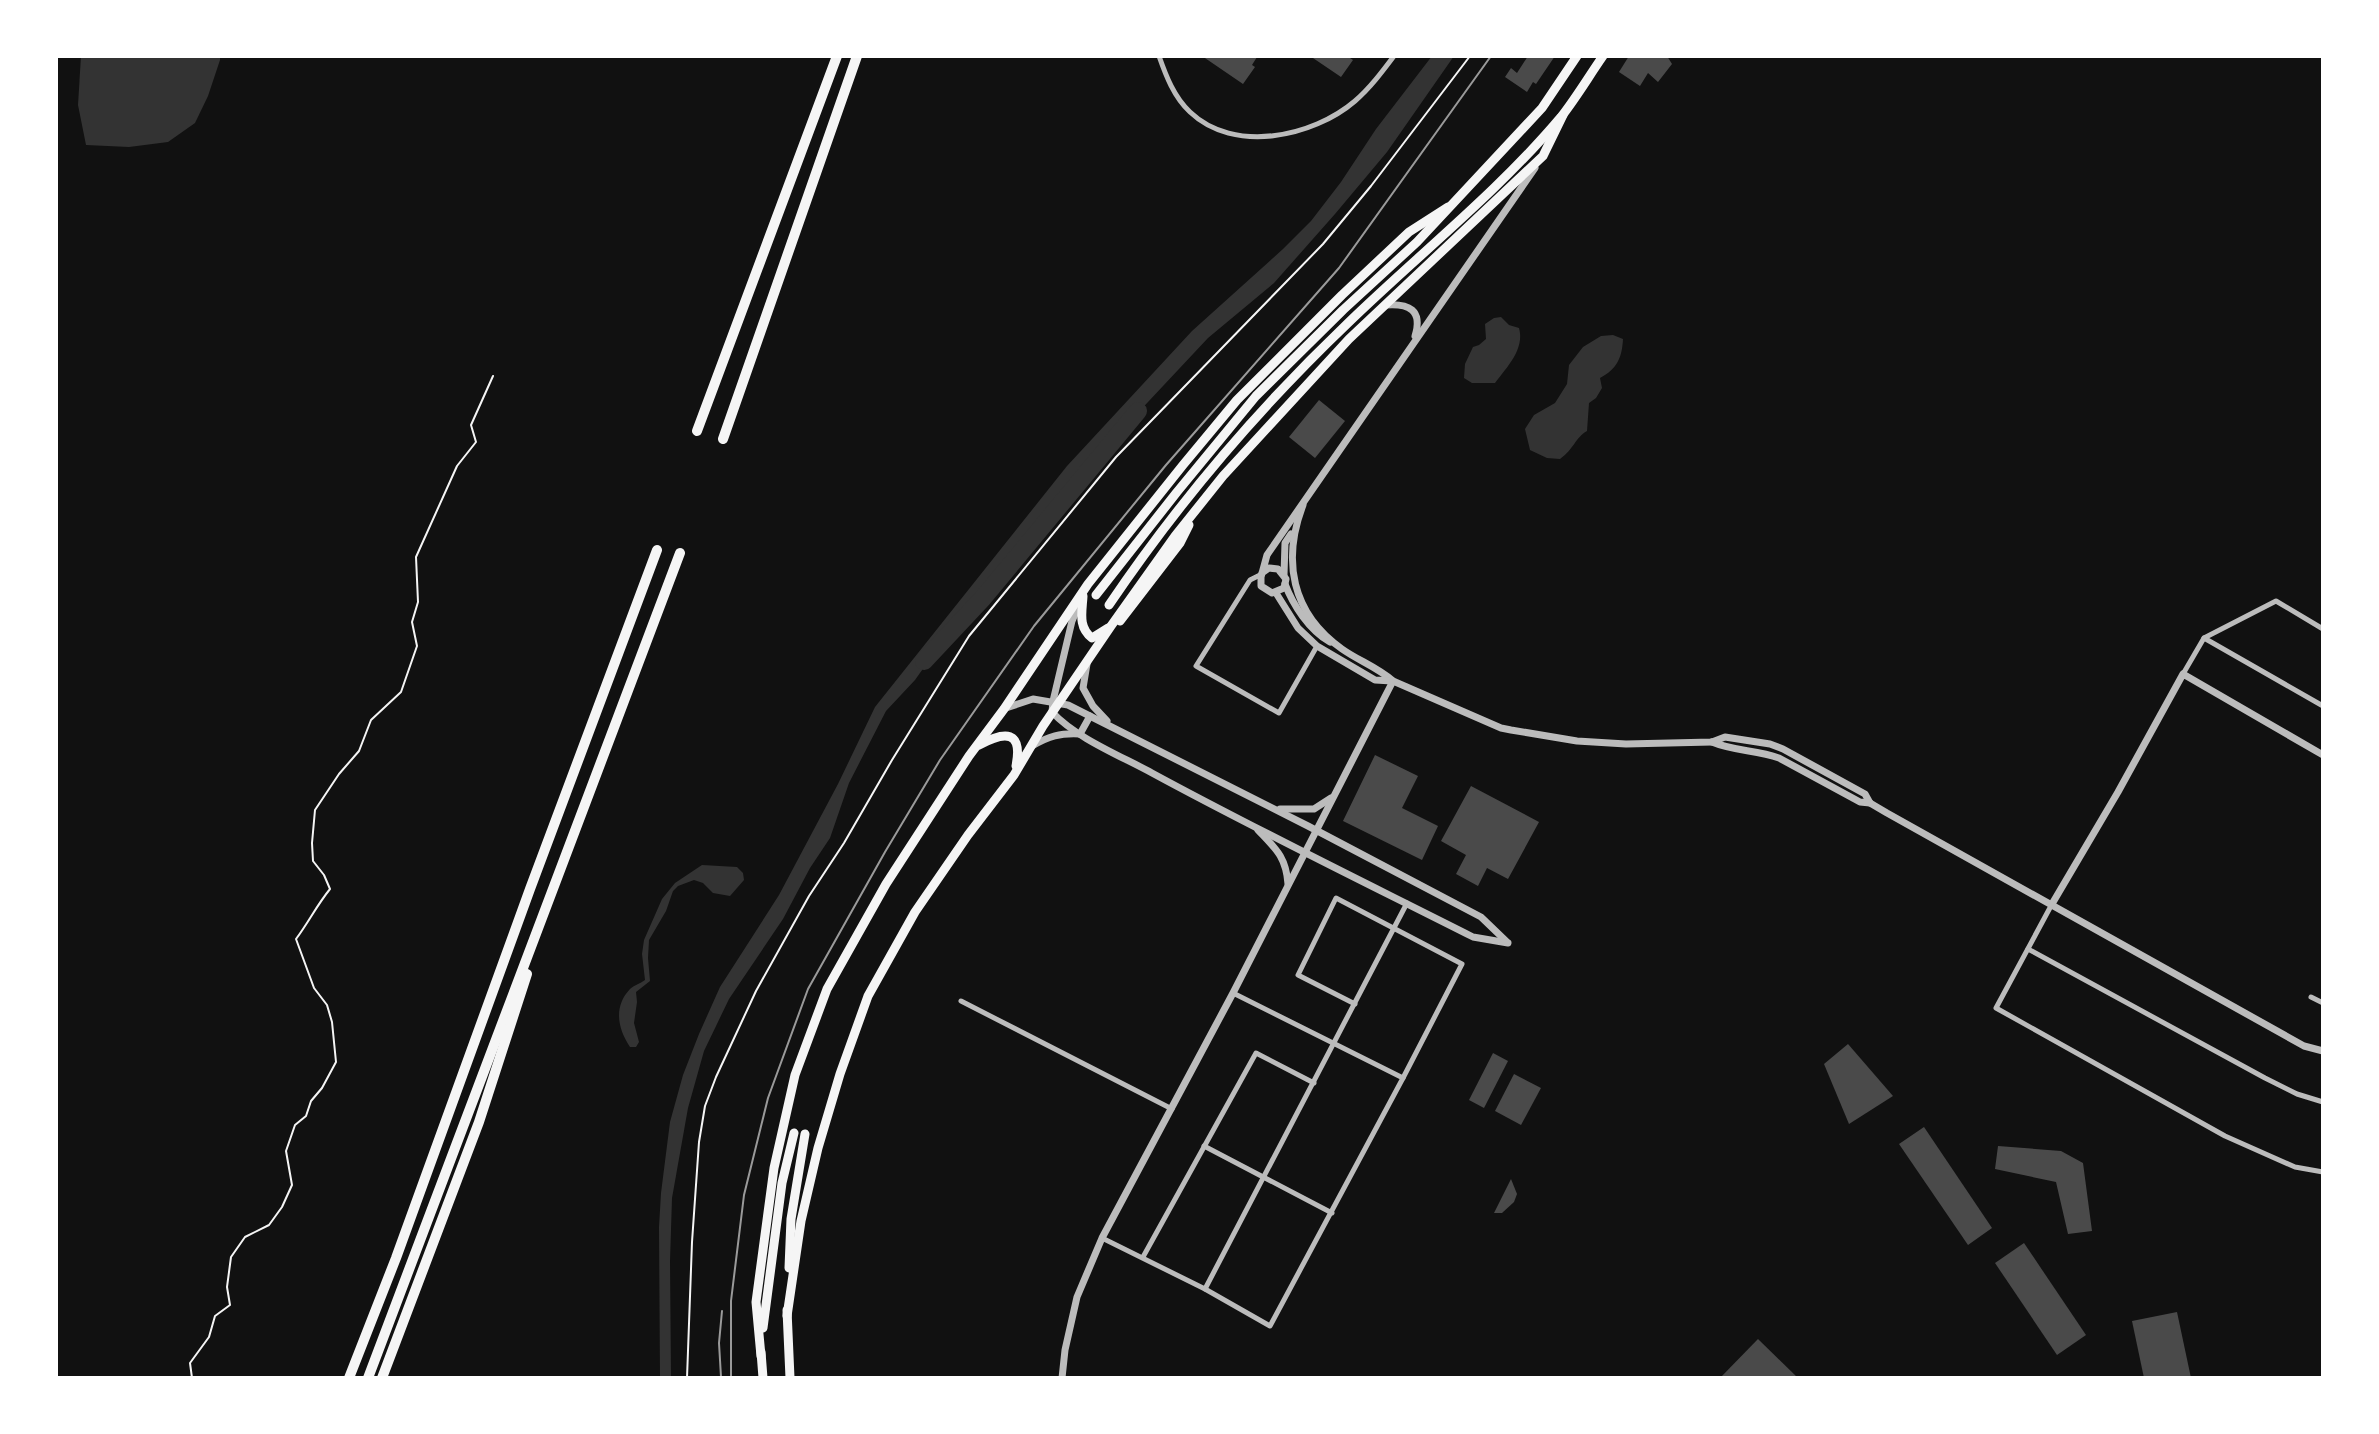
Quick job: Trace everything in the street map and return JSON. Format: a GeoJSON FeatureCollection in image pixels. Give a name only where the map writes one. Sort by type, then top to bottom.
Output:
{"type":"FeatureCollection","features":[{"type":"Feature","properties":{"kind":"highway"},"geometry":{"type":"LineString","coordinates":[[821,102],[830,56]]}},
{"type":"Feature","properties":{"kind":"highway"},"geometry":{"type":"LineString","coordinates":[[697,431],[837,56]]}},
{"type":"Feature","properties":{"kind":"highway"},"geometry":{"type":"LineString","coordinates":[[723,439],[857,56]]}},
{"type":"Feature","properties":{"kind":"highway"},"geometry":{"type":"LineString","coordinates":[[349,1378],[396,1258],[657,550]]}},
{"type":"Feature","properties":{"kind":"highway"},"geometry":{"type":"LineString","coordinates":[[368,1378],[680,553]]}},
{"type":"Feature","properties":{"kind":"highway"},"geometry":{"type":"LineString","coordinates":[[382,1378],[479,1122],[567,852]]}},
{"type":"Feature","properties":{"kind":"main road"},"geometry":{"type":"LineString","coordinates":[[1096,595],[1256,396],[1417,242],[1542,108],[1577,56]]}},
{"type":"Feature","properties":{"kind":"main road"},"geometry":{"type":"LineString","coordinates":[[787,1316],[801,1221],[818,1148],[840,1074],[868,996],[915,912],[968,835],[1014,775],[1056,701],[1223,476],[1349,339],[1543,156],[1563,115],[1603,56]]}},
{"type":"Feature","properties":{"kind":"main road"},"geometry":{"type":"LineString","coordinates":[[1109,605],[1138,562],[1212,468],[1283,390],[1346,325],[1530,151],[1563,115]]}},
{"type":"Feature","properties":{"kind":"main road"},"geometry":{"type":"LineString","coordinates":[[763,1378],[756,1302],[774,1168],[795,1075],[827,989],[886,884],[976,746],[1088,584],[1237,400],[1409,232],[1448,207]]}},
{"type":"Feature","properties":{"kind":"main road"},"geometry":{"type":"LineString","coordinates":[[1083,596],[1081,622],[1084,632],[1092,638],[1111,626]]}},
{"type":"Feature","properties":{"kind":"main road"},"geometry":{"type":"LineString","coordinates":[[976,746],[1000,735],[1012,737],[1017,742],[1018,751],[1014,775]]}},
{"type":"Feature","properties":{"kind":"main road"},"geometry":{"type":"LineString","coordinates":[[761,1356],[764,1311],[780,1195],[794,1133]]}},
{"type":"Feature","properties":{"kind":"main road"},"geometry":{"type":"LineString","coordinates":[[790,1378],[787,1316],[791,1219],[805,1134]]}},
{"type":"Feature","properties":{"kind":"street"},"geometry":{"type":"LineString","coordinates":[[1159,56],[1170,86],[1191,114],[1224,132],[1262,137],[1295,131],[1354,102],[1394,56]]}},
{"type":"Feature","properties":{"kind":"street"},"geometry":{"type":"LineString","coordinates":[[1261,586],[1267,555],[1543,156]]}},
{"type":"Feature","properties":{"kind":"street"},"geometry":{"type":"LineString","coordinates":[[1385,305],[1399,304],[1408,306],[1413,311],[1418,320],[1411,347]]}},
{"type":"Feature","properties":{"kind":"street"},"geometry":{"type":"LineString","coordinates":[[1276,593],[1285,579],[1284,544],[1303,505]]}},
{"type":"Feature","properties":{"kind":"street"},"geometry":{"type":"LineString","coordinates":[[1294,527],[1292,566],[1298,595],[1317,623],[1342,649]]}},
{"type":"Feature","properties":{"kind":"street"},"geometry":{"type":"LineString","coordinates":[[1317,646],[1310,653],[1279,712],[1196,666],[1250,580],[1274,568],[1285,579],[1303,616],[1321,637],[1379,669],[1393,681],[1511,730],[1577,741],[1626,744],[1712,742],[1725,748],[1779,758],[1860,802],[1870,803],[2304,1046],[2323,1051]]}},
{"type":"Feature","properties":{"kind":"street"},"geometry":{"type":"LineString","coordinates":[[1056,701],[1072,621],[1088,584]]}},
{"type":"Feature","properties":{"kind":"street"},"geometry":{"type":"LineString","coordinates":[[1243,591],[1255,585],[1276,593]]}},
{"type":"Feature","properties":{"kind":"street"},"geometry":{"type":"LineString","coordinates":[[1276,593],[1298,628],[1317,646],[1375,680],[1393,681]]}},
{"type":"Feature","properties":{"kind":"street"},"geometry":{"type":"LineString","coordinates":[[2323,629],[2276,601],[2204,638],[2052,904],[1996,1008],[2225,1136],[2295,1167],[2323,1172]]}},
{"type":"Feature","properties":{"kind":"street"},"geometry":{"type":"LineString","coordinates":[[2204,638],[2323,706]]}},
{"type":"Feature","properties":{"kind":"street"},"geometry":{"type":"LineString","coordinates":[[1087,662],[1083,688],[1093,706],[1112,727]]}},
{"type":"Feature","properties":{"kind":"street"},"geometry":{"type":"LineString","coordinates":[[2183,674],[2323,755]]}},
{"type":"Feature","properties":{"kind":"street"},"geometry":{"type":"LineString","coordinates":[[1062,1378],[1065,1350],[1077,1297],[1102,1238],[1233,993],[1393,681]]}},
{"type":"Feature","properties":{"kind":"street"},"geometry":{"type":"LineString","coordinates":[[1004,709],[1016,702],[1032,699],[1056,701],[1090,716],[1317,830],[1481,917],[1508,943],[1474,937],[1306,852],[1080,734],[1052,712]]}},
{"type":"Feature","properties":{"kind":"street"},"geometry":{"type":"LineString","coordinates":[[1080,734],[1090,716]]}},
{"type":"Feature","properties":{"kind":"street"},"geometry":{"type":"LineString","coordinates":[[1030,748],[1048,736],[1059,733],[1080,734]]}},
{"type":"Feature","properties":{"kind":"street"},"geometry":{"type":"LineString","coordinates":[[1275,809],[1314,809],[1334,795]]}},
{"type":"Feature","properties":{"kind":"street"},"geometry":{"type":"LineString","coordinates":[[1252,824],[1281,854],[1287,868],[1288,885]]}},
{"type":"Feature","properties":{"kind":"street"},"geometry":{"type":"LineString","coordinates":[[1102,1238],[1205,1289],[1270,1326],[1462,964],[1336,898],[1298,975],[1355,1004]]}},
{"type":"Feature","properties":{"kind":"street"},"geometry":{"type":"LineString","coordinates":[[1205,1289],[1407,903]]}},
{"type":"Feature","properties":{"kind":"street"},"geometry":{"type":"LineString","coordinates":[[2028,949],[2265,1078],[2297,1094],[2323,1102]]}},
{"type":"Feature","properties":{"kind":"street"},"geometry":{"type":"LineString","coordinates":[[1233,993],[1403,1078]]}},
{"type":"Feature","properties":{"kind":"street"},"geometry":{"type":"LineString","coordinates":[[2311,997],[2323,1003]]}},
{"type":"Feature","properties":{"kind":"street"},"geometry":{"type":"LineString","coordinates":[[961,1001],[1172,1109]]}},
{"type":"Feature","properties":{"kind":"street"},"geometry":{"type":"LineString","coordinates":[[1143,1257],[1256,1053],[1314,1083]]}},
{"type":"Feature","properties":{"kind":"street"},"geometry":{"type":"LineString","coordinates":[[1204,1146],[1332,1213]]}},
{"type":"Feature","properties":{"kind":"path"},"geometry":{"type":"LineString","coordinates":[[687,1378],[694,1217],[699,1142],[705,1106],[756,991],[809,896],[970,636],[1116,457],[1323,244],[1470,56]]}},
{"type":"Feature","properties":{"kind":"path"},"geometry":{"type":"LineString","coordinates":[[192,1378],[190,1363],[209,1336],[215,1316],[230,1305],[227,1287],[231,1257],[245,1237],[268,1225],[282,1207],[292,1185],[286,1151],[295,1125],[306,1116],[311,1101],[322,1088],[336,1062],[332,1022],[327,1005],[314,989],[296,939],[330,889],[324,874],[313,861],[315,810],[339,774],[359,751],[371,720],[401,692],[417,646],[412,622],[418,602],[416,557],[457,466],[475,442],[471,425],[493,376]]}},
{"type":"Feature","properties":{"kind":"shaded area"},"geometry":{"type":"Polygon","coordinates":[[[81,56],[220,56],[220,60],[208,96],[195,123],[168,142],[129,147],[86,145],[78,105],[81,56]]]}},
{"type":"Feature","properties":{"kind":"shaded area"},"geometry":{"type":"Polygon","coordinates":[[[1432,56],[1454,56],[1387,152],[1274,283],[1208,338],[1044,513],[949,632],[915,680],[886,711],[849,783],[830,838],[810,868],[783,919],[729,999],[704,1051],[688,1108],[672,1198],[671,1378],[660,1378],[661,1193],[670,1122],[683,1075],[720,987],[779,895],[875,707],[1067,466],[1192,331],[1311,221],[1432,56]]]}},
{"type":"Feature","properties":{"kind":"shaded area"},"geometry":{"type":"Polygon","coordinates":[[[1501,317],[1509,325],[1519,328],[1517,350],[1495,383],[1472,383],[1464,378],[1465,364],[1473,347],[1486,339],[1485,324],[1501,317]]]}},
{"type":"Feature","properties":{"kind":"shaded area"},"geometry":{"type":"Polygon","coordinates":[[[1613,335],[1623,339],[1621,352],[1614,367],[1600,378],[1602,388],[1589,403],[1587,431],[1560,459],[1547,458],[1530,450],[1525,429],[1534,415],[1555,403],[1567,384],[1569,365],[1583,347],[1601,336],[1613,335]]]}},
{"type":"Feature","properties":{"kind":"shaded area"},"geometry":{"type":"Polygon","coordinates":[[[702,865],[737,867],[743,873],[744,880],[730,896],[713,893],[703,883],[694,880],[678,886],[673,891],[666,911],[649,940],[650,981],[636,992],[634,1023],[639,1042],[636,1047],[630,1047],[620,1025],[619,1011],[630,989],[645,980],[642,954],[644,940],[662,899],[675,883],[702,865]]]}},
{"type":"Feature","properties":{"kind":"building"},"geometry":{"type":"Polygon","coordinates":[[[1202,56],[1257,57],[1252,65],[1255,67],[1243,84],[1202,56]]]}},
{"type":"Feature","properties":{"kind":"building"},"geometry":{"type":"Polygon","coordinates":[[[1310,56],[1351,56],[1353,60],[1341,77],[1310,56]]]}},
{"type":"Feature","properties":{"kind":"building"},"geometry":{"type":"Polygon","coordinates":[[[1528,56],[1555,56],[1536,84],[1533,82],[1527,92],[1505,77],[1511,68],[1517,73],[1528,56]]]}},
{"type":"Feature","properties":{"kind":"building"},"geometry":{"type":"Polygon","coordinates":[[[1629,56],[1667,56],[1672,64],[1658,82],[1648,73],[1640,86],[1619,72],[1629,56]]]}},
{"type":"Feature","properties":{"kind":"building"},"geometry":{"type":"Polygon","coordinates":[[[1319,400],[1345,421],[1315,458],[1289,437],[1319,400]]]}},
{"type":"Feature","properties":{"kind":"building"},"geometry":{"type":"Polygon","coordinates":[[[1375,755],[1418,776],[1402,808],[1438,826],[1422,860],[1343,821],[1375,755]]]}},
{"type":"Feature","properties":{"kind":"building"},"geometry":{"type":"Polygon","coordinates":[[[1471,786],[1539,822],[1508,879],[1487,868],[1478,886],[1456,874],[1466,855],[1441,841],[1471,786]]]}},
{"type":"Feature","properties":{"kind":"building"},"geometry":{"type":"Polygon","coordinates":[[[1848,1044],[1893,1096],[1849,1124],[1824,1064],[1848,1044]]]}},
{"type":"Feature","properties":{"kind":"building"},"geometry":{"type":"Polygon","coordinates":[[[1493,1053],[1508,1061],[1484,1108],[1469,1100],[1493,1053]]]}},
{"type":"Feature","properties":{"kind":"building"},"geometry":{"type":"Polygon","coordinates":[[[1514,1074],[1541,1088],[1521,1125],[1495,1111],[1514,1074]]]}},
{"type":"Feature","properties":{"kind":"building"},"geometry":{"type":"Polygon","coordinates":[[[1924,1127],[1992,1228],[1968,1245],[1899,1144],[1924,1127]]]}},
{"type":"Feature","properties":{"kind":"building"},"geometry":{"type":"Polygon","coordinates":[[[1998,1146],[2061,1151],[2083,1163],[2092,1231],[2068,1234],[2056,1182],[1995,1169],[1998,1146]]]}},
{"type":"Feature","properties":{"kind":"building"},"geometry":{"type":"Polygon","coordinates":[[[1511,1179],[1517,1194],[1514,1202],[1502,1213],[1494,1213],[1511,1179]]]}},
{"type":"Feature","properties":{"kind":"building"},"geometry":{"type":"Polygon","coordinates":[[[2024,1243],[2086,1335],[2057,1355],[1995,1263],[2024,1243]]]}},
{"type":"Feature","properties":{"kind":"building"},"geometry":{"type":"Polygon","coordinates":[[[2177,1312],[2191,1378],[2144,1378],[2132,1321],[2177,1312]]]}},
{"type":"Feature","properties":{"kind":"building"},"geometry":{"type":"Polygon","coordinates":[[[1758,1339],[1798,1378],[1720,1378],[1758,1339]]]}},
{"type":"Feature","properties":{"kind":"waterway"},"geometry":{"type":"LineString","coordinates":[[924,661],[983,598],[1138,411]]}},
{"type":"Feature","properties":{"kind":"tram line"},"geometry":{"type":"LineString","coordinates":[[731,1378],[731,1301],[744,1195],[768,1098],[808,989],[885,852],[940,760],[1034,626],[1166,465],[1339,268],[1491,56]]}},
{"type":"Feature","properties":{"kind":"tram line"},"geometry":{"type":"LineString","coordinates":[[721,1377],[719,1343],[722,1311]]}}]}
